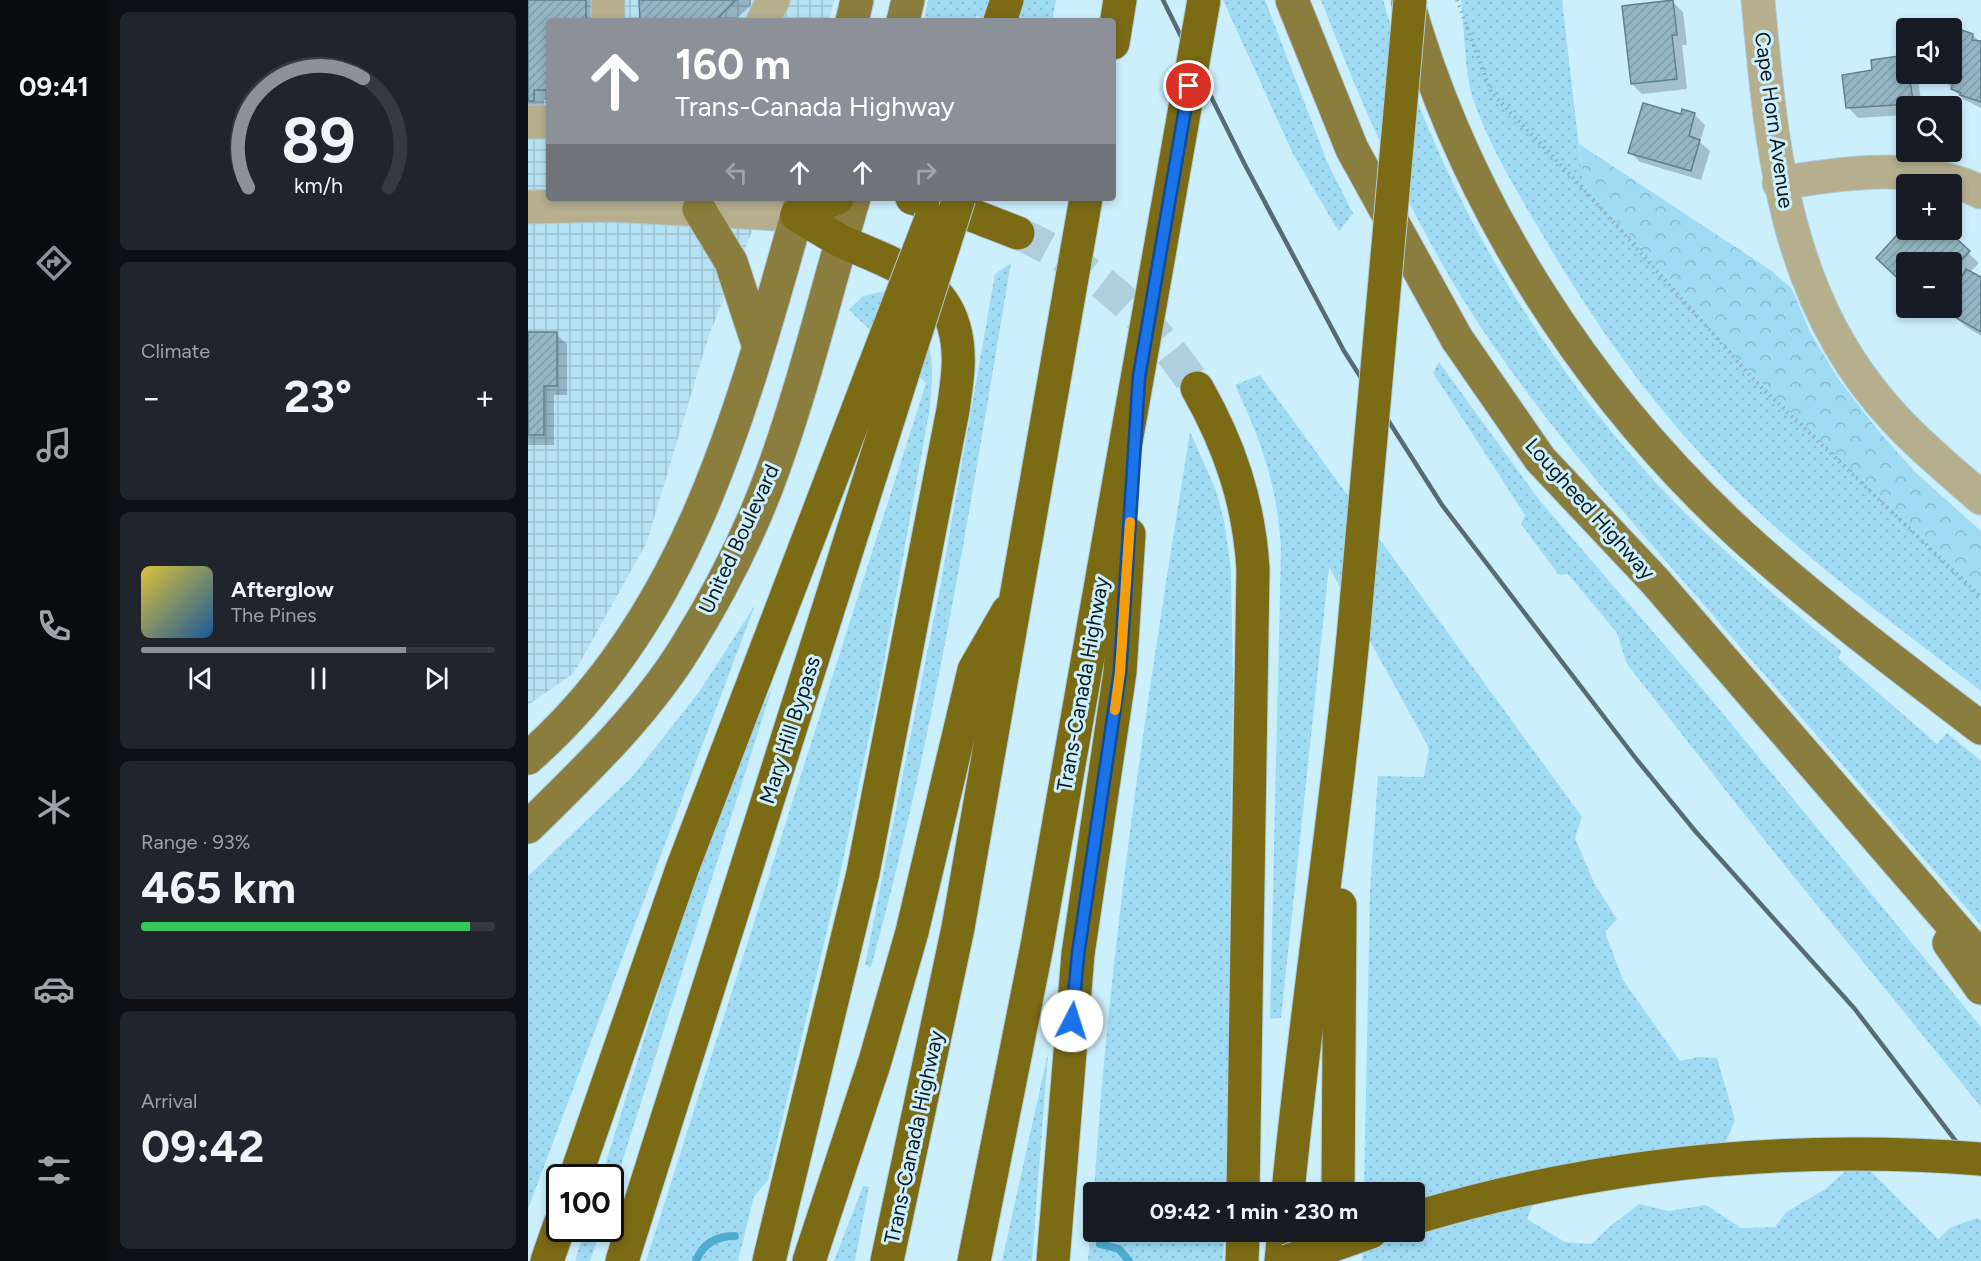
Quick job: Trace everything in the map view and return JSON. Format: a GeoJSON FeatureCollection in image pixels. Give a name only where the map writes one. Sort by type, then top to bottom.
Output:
{"type":"FeatureCollection","features":[{"type":"Feature","properties":{"kind":"highway"},"geometry":{"type":"LineString","coordinates":[[1001,18],[1009,0]]}},
{"type":"Feature","properties":{"kind":"highway"},"geometry":{"type":"LineString","coordinates":[[1006,18],[1009,0]]}},
{"type":"Feature","properties":{"kind":"highway"},"geometry":{"type":"LineString","coordinates":[[1116,25],[1120,0]]}},
{"type":"Feature","properties":{"kind":"highway","name":"Trans-Canada Highway"},"geometry":{"type":"LineString","coordinates":[[974,1261],[1036,946],[1139,377],[1204,0]]}},
{"type":"Feature","properties":{"kind":"highway"},"geometry":{"type":"LineString","coordinates":[[1289,1182],[1300,1074],[1340,774],[1409,0]]}},
{"type":"Feature","properties":{"kind":"highway"},"geometry":{"type":"LineString","coordinates":[[800,207],[825,201]]}},
{"type":"Feature","properties":{"kind":"highway"},"geometry":{"type":"LineString","coordinates":[[923,201],[969,214],[1018,233]]}},
{"type":"Feature","properties":{"kind":"highway"},"geometry":{"type":"LineString","coordinates":[[580,1164],[682,869],[888,371],[938,201]]}},
{"type":"Feature","properties":{"kind":"highway","name":"Mary Hill Bypass"},"geometry":{"type":"LineString","coordinates":[[622,1261],[888,371],[958,201]]}},
{"type":"Feature","properties":{"kind":"highway","name":"Trans-Canada Highway"},"geometry":{"type":"LineString","coordinates":[[887,1261],[955,940],[1019,592],[1085,201]]}},
{"type":"Feature","properties":{"kind":"highway"},"geometry":{"type":"LineString","coordinates":[[769,1261],[863,873],[906,664],[957,380],[958,351],[954,327],[940,299],[907,270],[841,241],[800,207]]}},
{"type":"Feature","properties":{"kind":"highway"},"geometry":{"type":"LineString","coordinates":[[1053,1261],[1078,954],[1120,672],[1139,377]]}},
{"type":"Feature","properties":{"kind":"highway"},"geometry":{"type":"LineString","coordinates":[[1197,388],[1228,448],[1240,484],[1248,513],[1253,569],[1243,1182]]}},
{"type":"Feature","properties":{"kind":"highway"},"geometry":{"type":"LineString","coordinates":[[809,1261],[875,1062],[909,943],[974,670],[1019,592]]}},
{"type":"Feature","properties":{"kind":"highway"},"geometry":{"type":"LineString","coordinates":[[1338,1182],[1340,774]]}},
{"type":"Feature","properties":{"kind":"highway"},"geometry":{"type":"LineString","coordinates":[[1425,1215],[1548,1184],[1679,1164],[1825,1154],[1981,1159]]}},
{"type":"Feature","properties":{"kind":"highway"},"geometry":{"type":"LineString","coordinates":[[547,1261],[554,1242]]}},
{"type":"Feature","properties":{"kind":"highway"},"geometry":{"type":"LineString","coordinates":[[1242,1261],[1243,1242]]}},
{"type":"Feature","properties":{"kind":"highway"},"geometry":{"type":"LineString","coordinates":[[1281,1261],[1283,1242]]}},
{"type":"Feature","properties":{"kind":"highway"},"geometry":{"type":"LineString","coordinates":[[1336,1261],[1337,1242]]}},
{"type":"Feature","properties":{"kind":"highway"},"geometry":{"type":"LineString","coordinates":[[1287,1261],[1342,1242]]}},
{"type":"Feature","properties":{"kind":"main road"},"geometry":{"type":"LineString","coordinates":[[853,18],[857,0]]}},
{"type":"Feature","properties":{"kind":"main road"},"geometry":{"type":"LineString","coordinates":[[904,18],[908,0]]}},
{"type":"Feature","properties":{"kind":"main road","name":"Lougheed Highway"},"geometry":{"type":"LineString","coordinates":[[1292,0],[1352,150],[1457,339],[1540,459],[1654,580],[1981,957]]}},
{"type":"Feature","properties":{"kind":"main road"},"geometry":{"type":"LineString","coordinates":[[1409,0],[1441,99],[1482,189],[1534,284],[1595,374],[1663,456],[1740,534],[1821,604],[1981,728]]}},
{"type":"Feature","properties":{"kind":"main road","name":"United Boulevard"},"geometry":{"type":"LineString","coordinates":[[528,827],[587,770],[645,704],[685,648],[719,590],[766,490],[853,201]]}},
{"type":"Feature","properties":{"kind":"main road"},"geometry":{"type":"LineString","coordinates":[[528,758],[553,737],[605,675],[673,572],[729,443],[800,207]]}},
{"type":"Feature","properties":{"kind":"main road"},"geometry":{"type":"LineString","coordinates":[[699,209],[731,262],[758,344]]}},
{"type":"Feature","properties":{"kind":"main road"},"geometry":{"type":"LineString","coordinates":[[1860,817],[1981,988]]}},
{"type":"Feature","properties":{"kind":"street"},"geometry":{"type":"LineString","coordinates":[[608,0],[608,18]]}},
{"type":"Feature","properties":{"kind":"street"},"geometry":{"type":"LineString","coordinates":[[764,18],[772,0]]}},
{"type":"Feature","properties":{"kind":"street","name":"Cape Horn Avenue"},"geometry":{"type":"LineString","coordinates":[[1758,0],[1779,183],[1802,267],[1818,307],[1836,339],[1896,420],[1981,498]]}},
{"type":"Feature","properties":{"kind":"street"},"geometry":{"type":"LineString","coordinates":[[528,122],[546,122]]}},
{"type":"Feature","properties":{"kind":"street"},"geometry":{"type":"LineString","coordinates":[[1779,183],[1894,171],[1944,177],[1981,192]]}},
{"type":"Feature","properties":{"kind":"street"},"geometry":{"type":"LineString","coordinates":[[528,207],[609,202],[699,209],[800,207]]}},
{"type":"Feature","properties":{"kind":"path"},"geometry":{"type":"LineString","coordinates":[[1456,0],[1491,92],[1580,185],[1754,380],[1981,597]]}},
{"type":"Feature","properties":{"kind":"shaded area"},"geometry":{"type":"Polygon","coordinates":[[[528,0],[834,0],[830,18],[546,18],[546,201],[765,201],[709,335],[647,542],[574,673],[528,705],[528,0]]]}},
{"type":"Feature","properties":{"kind":"green space"},"geometry":{"type":"Polygon","coordinates":[[[928,0],[1056,0],[1053,18],[982,18],[976,16],[975,18],[925,18],[928,0]]]}},
{"type":"Feature","properties":{"kind":"green space"},"geometry":{"type":"Polygon","coordinates":[[[1223,0],[1265,0],[1328,164],[1353,213],[1339,232],[1293,154],[1223,0]]]}},
{"type":"Feature","properties":{"kind":"green space"},"geometry":{"type":"Polygon","coordinates":[[[1321,0],[1383,0],[1404,65],[1429,129],[1457,191],[1489,252],[1524,311],[1562,368],[1648,474],[1718,544],[1842,652],[1838,658],[1937,744],[1947,733],[1981,761],[1981,925],[1606,491],[1517,379],[1464,301],[1422,228],[1368,116],[1321,0]]]}},
{"type":"Feature","properties":{"kind":"green space"},"geometry":{"type":"Polygon","coordinates":[[[1461,0],[1562,0],[1583,182],[1753,375],[1981,593],[1981,691],[1833,576],[1762,515],[1695,448],[1634,374],[1562,267],[1496,153],[1470,89],[1461,0]]]}},
{"type":"Feature","properties":{"kind":"green space"},"geometry":{"type":"Polygon","coordinates":[[[1579,144],[1772,271],[1792,289],[1810,332],[1837,377],[1876,428],[1915,472],[1981,531],[1981,593],[1753,375],[1583,182],[1579,144]]]}},
{"type":"Feature","properties":{"kind":"green space"},"geometry":{"type":"Polygon","coordinates":[[[1011,263],[966,529],[933,705],[894,880],[871,967],[865,965],[940,588],[995,274],[1011,263]]]}},
{"type":"Feature","properties":{"kind":"green space"},"geometry":{"type":"Polygon","coordinates":[[[885,291],[898,297],[904,303],[926,336],[932,370],[930,407],[879,690],[838,884],[768,1180],[754,1196],[738,1261],[646,1261],[926,383],[849,310],[863,296],[885,291]]]}},
{"type":"Feature","properties":{"kind":"green space"},"geometry":{"type":"Polygon","coordinates":[[[1439,362],[1540,501],[1705,692],[1981,1027],[1981,1107],[1774,852],[1627,664],[1617,633],[1568,574],[1559,575],[1521,524],[1525,515],[1433,373],[1439,362]]]}},
{"type":"Feature","properties":{"kind":"green space"},"geometry":{"type":"Polygon","coordinates":[[[1260,375],[1582,817],[1575,838],[1595,885],[1617,919],[1605,932],[1623,980],[1680,1061],[1698,1057],[1717,1058],[1735,1120],[1726,1142],[1549,1167],[1527,1219],[1565,1242],[1592,1244],[1608,1228],[1639,1204],[1669,1211],[1706,1205],[1741,1228],[1775,1227],[1786,1212],[1824,1190],[1859,1159],[1938,1239],[1951,1227],[1978,1218],[1981,1221],[1981,1261],[1362,1261],[1363,1242],[1425,1242],[1425,1182],[1364,1182],[1370,891],[1378,776],[1424,777],[1429,748],[1329,567],[1281,1018],[1270,1019],[1281,549],[1276,505],[1267,465],[1235,385],[1260,375]]]}},
{"type":"Feature","properties":{"kind":"green space"},"geometry":{"type":"Polygon","coordinates":[[[1190,432],[1216,490],[1224,521],[1231,569],[1233,685],[1226,1182],[1095,1182],[1110,1001],[1121,906],[1160,622],[1190,432]]]}},
{"type":"Feature","properties":{"kind":"green space"},"geometry":{"type":"Polygon","coordinates":[[[755,605],[528,1209],[528,876],[633,776],[699,692],[755,605]]]}},
{"type":"Feature","properties":{"kind":"green space"},"geometry":{"type":"Polygon","coordinates":[[[773,685],[621,1164],[605,1164],[679,928],[746,744],[773,685]]]}},
{"type":"Feature","properties":{"kind":"green space"},"geometry":{"type":"Polygon","coordinates":[[[1048,1053],[1032,1261],[1002,1261],[1048,1053]]]}},
{"type":"Feature","properties":{"kind":"green space"},"geometry":{"type":"Polygon","coordinates":[[[863,1186],[869,1187],[855,1261],[834,1261],[863,1186]]]}},
{"type":"Feature","properties":{"kind":"green space"},"geometry":{"type":"Polygon","coordinates":[[[581,1242],[597,1242],[590,1261],[575,1261],[581,1242]]]}},
{"type":"Feature","properties":{"kind":"green space"},"geometry":{"type":"Polygon","coordinates":[[[1090,1242],[1224,1242],[1223,1261],[1088,1261],[1090,1242]]]}},
{"type":"Feature","properties":{"kind":"building"},"geometry":{"type":"Polygon","coordinates":[[[528,0],[586,0],[586,18],[546,18],[546,90],[534,90],[534,101],[528,101],[528,0]]]}},
{"type":"Feature","properties":{"kind":"building"},"geometry":{"type":"Polygon","coordinates":[[[639,0],[736,0],[718,18],[640,18],[639,0]]]}},
{"type":"Feature","properties":{"kind":"building"},"geometry":{"type":"Polygon","coordinates":[[[1673,0],[1677,35],[1672,35],[1677,79],[1631,84],[1622,6],[1673,0]]]}},
{"type":"Feature","properties":{"kind":"building"},"geometry":{"type":"Polygon","coordinates":[[[1962,30],[1973,34],[1972,40],[1981,41],[1981,102],[1960,95],[1961,93],[1951,89],[1952,84],[1962,84],[1962,30]]]}},
{"type":"Feature","properties":{"kind":"building"},"geometry":{"type":"Polygon","coordinates":[[[1896,56],[1896,84],[1910,84],[1912,96],[1896,96],[1895,105],[1846,108],[1842,75],[1872,70],[1871,60],[1896,56]]]}},
{"type":"Feature","properties":{"kind":"building"},"geometry":{"type":"Polygon","coordinates":[[[1643,103],[1681,114],[1682,109],[1695,113],[1689,136],[1700,140],[1691,171],[1628,153],[1643,103]]]}},
{"type":"Feature","properties":{"kind":"building"},"geometry":{"type":"Polygon","coordinates":[[[1896,236],[1896,240],[1958,240],[1970,251],[1962,260],[1962,252],[1896,252],[1896,277],[1876,258],[1896,236]]]}},
{"type":"Feature","properties":{"kind":"building"},"geometry":{"type":"Polygon","coordinates":[[[1966,269],[1981,277],[1981,332],[1956,318],[1962,318],[1962,276],[1966,269]]]}},
{"type":"Feature","properties":{"kind":"building"},"geometry":{"type":"Polygon","coordinates":[[[528,332],[557,332],[557,386],[544,386],[544,435],[528,435],[528,332]]]}},
{"type":"Feature","properties":{"kind":"waterway"},"geometry":{"type":"LineString","coordinates":[[696,1261],[711,1242],[722,1237],[735,1236]]}},
{"type":"Feature","properties":{"kind":"waterway"},"geometry":{"type":"LineString","coordinates":[[1100,1244],[1119,1249],[1129,1261]]}},
{"type":"Feature","properties":{"kind":"tunnel"},"geometry":{"type":"LineString","coordinates":[[1018,233],[1073,263],[1119,297],[1159,338],[1197,388]]}},
{"type":"Feature","properties":{"kind":"railway"},"geometry":{"type":"LineString","coordinates":[[1163,0],[1244,163],[1344,351],[1442,505],[1637,760],[1696,832],[1854,1008],[1981,1174]]}},
{"type":"Feature","properties":{"kind":"slow traffic"},"geometry":{"type":"LineString","coordinates":[[1115,710],[1120,672],[1130,522]]}},
{"type":"Feature","properties":{"kind":"route"},"geometry":{"type":"LineString","coordinates":[[1072,1021],[1078,954],[1120,672],[1139,377],[1189,86]]}}]}
